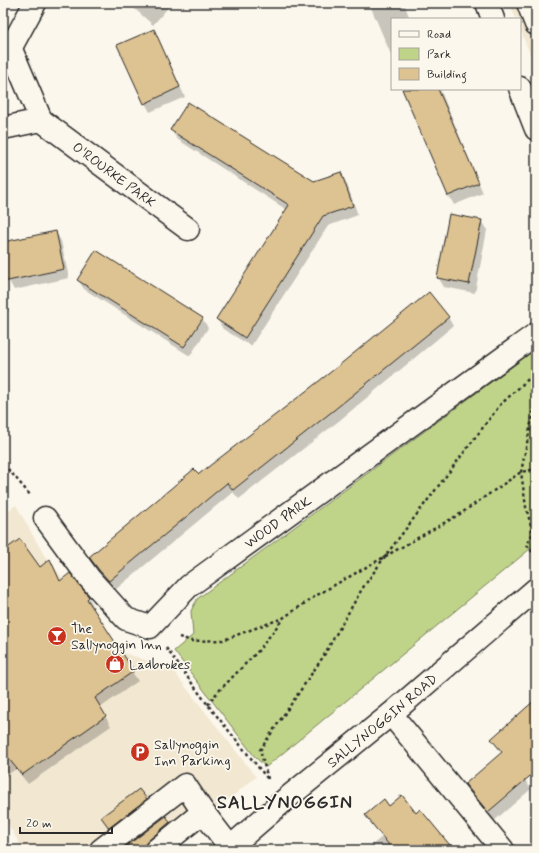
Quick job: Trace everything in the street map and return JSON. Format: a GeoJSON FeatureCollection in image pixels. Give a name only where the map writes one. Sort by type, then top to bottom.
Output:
{"type":"FeatureCollection","features":[{"type":"Feature","properties":{"kind":"street"},"geometry":{"type":"LineString","coordinates":[[3,128],[41,120],[7,54],[35,3]]}},
{"type":"Feature","properties":{"kind":"street"},"geometry":{"type":"LineString","coordinates":[[487,3],[493,18]]}},
{"type":"Feature","properties":{"kind":"street"},"geometry":{"type":"LineString","coordinates":[[528,3],[536,24]]}},
{"type":"Feature","properties":{"kind":"street"},"geometry":{"type":"LineString","coordinates":[[521,90],[536,129]]}},
{"type":"Feature","properties":{"kind":"street","name":"O'ROURKE PARK"},"geometry":{"type":"LineString","coordinates":[[41,120],[188,229]]}},
{"type":"Feature","properties":{"kind":"street","name":"WOOD PARK"},"geometry":{"type":"LineString","coordinates":[[150,627],[189,586],[536,334]]}},
{"type":"Feature","properties":{"kind":"street"},"geometry":{"type":"LineString","coordinates":[[45,518],[89,578],[126,619],[150,627]]}},
{"type":"Feature","properties":{"kind":"street","name":"SALLYNOGGIN ROAD"},"geometry":{"type":"LineString","coordinates":[[228,849],[286,799],[391,714],[536,589]]}},
{"type":"Feature","properties":{"kind":"street"},"geometry":{"type":"LineString","coordinates":[[391,714],[503,850]]}},
{"type":"Feature","properties":{"kind":"street"},"geometry":{"type":"LineString","coordinates":[[101,850],[185,785],[228,849]]}},
{"type":"Feature","properties":{"kind":"street"},"geometry":{"type":"LineString","coordinates":[[156,850],[203,812]]}},
{"type":"Feature","properties":{"kind":"path"},"geometry":{"type":"LineString","coordinates":[[268,778],[260,750],[323,657],[362,589],[386,555],[500,405],[536,372]]}},
{"type":"Feature","properties":{"kind":"path"},"geometry":{"type":"LineString","coordinates":[[536,392],[522,472],[526,507],[533,533],[527,546],[536,557]]}},
{"type":"Feature","properties":{"kind":"path"},"geometry":{"type":"LineString","coordinates":[[3,466],[9,470],[29,493],[45,518]]}},
{"type":"Feature","properties":{"kind":"path"},"geometry":{"type":"LineString","coordinates":[[150,627],[192,642],[223,640],[283,618],[317,595],[460,514],[522,472],[536,469]]}},
{"type":"Feature","properties":{"kind":"path"},"geometry":{"type":"LineString","coordinates":[[208,705],[214,696],[259,650],[283,618]]}},
{"type":"Feature","properties":{"kind":"path"},"geometry":{"type":"LineString","coordinates":[[150,627],[208,705],[286,799]]}},
{"type":"Feature","properties":{"kind":"shaded area"},"geometry":{"type":"Polygon","coordinates":[[[510,3],[536,3],[536,69],[521,32],[521,18],[516,18],[510,3]]]}},
{"type":"Feature","properties":{"kind":"shaded area"},"geometry":{"type":"Polygon","coordinates":[[[16,505],[44,555],[124,653],[171,668],[256,777],[166,850],[23,850],[3,815],[3,514],[16,505]]]}},
{"type":"Feature","properties":{"kind":"green space"},"geometry":{"type":"Polygon","coordinates":[[[536,349],[536,544],[266,767],[255,757],[174,651],[193,635],[191,611],[197,599],[536,349]]]}},
{"type":"Feature","properties":{"kind":"building"},"geometry":{"type":"Polygon","coordinates":[[[154,29],[180,87],[144,104],[117,45],[154,29]]]}},
{"type":"Feature","properties":{"kind":"building"},"geometry":{"type":"Polygon","coordinates":[[[402,90],[438,90],[479,183],[448,196],[402,90]]]}},
{"type":"Feature","properties":{"kind":"building"},"geometry":{"type":"Polygon","coordinates":[[[188,102],[314,181],[341,172],[353,206],[323,216],[245,338],[216,319],[289,205],[170,130],[188,102]]]}},
{"type":"Feature","properties":{"kind":"building"},"geometry":{"type":"Polygon","coordinates":[[[449,214],[482,220],[469,284],[437,278],[449,214]]]}},
{"type":"Feature","properties":{"kind":"building"},"geometry":{"type":"Polygon","coordinates":[[[56,231],[64,269],[3,282],[3,242],[56,231]]]}},
{"type":"Feature","properties":{"kind":"building"},"geometry":{"type":"Polygon","coordinates":[[[96,250],[203,318],[184,347],[77,280],[96,250]]]}},
{"type":"Feature","properties":{"kind":"building"},"geometry":{"type":"Polygon","coordinates":[[[429,292],[449,317],[233,490],[227,483],[109,581],[99,570],[89,557],[194,469],[199,474],[332,371],[429,292]]]}},
{"type":"Feature","properties":{"kind":"building","name":"The Sallynoggin Inn"},"geometry":{"type":"Polygon","coordinates":[[[20,539],[40,567],[50,559],[60,581],[70,573],[89,597],[87,599],[134,671],[95,698],[106,716],[22,775],[3,752],[3,551],[20,539]]]}},
{"type":"Feature","properties":{"kind":"building"},"geometry":{"type":"Polygon","coordinates":[[[536,699],[536,771],[488,812],[465,784],[502,752],[491,739],[536,699]]]}},
{"type":"Feature","properties":{"kind":"building"},"geometry":{"type":"Polygon","coordinates":[[[139,789],[147,799],[109,828],[101,817],[139,789]]]}},
{"type":"Feature","properties":{"kind":"building"},"geometry":{"type":"Polygon","coordinates":[[[402,795],[416,813],[420,809],[454,850],[393,850],[365,815],[384,799],[389,806],[402,795]]]}},
{"type":"Feature","properties":{"kind":"building"},"geometry":{"type":"Polygon","coordinates":[[[166,816],[170,822],[148,841],[144,850],[121,850],[166,816]]]}},
{"type":"Feature","properties":{"kind":"place","name":"The Sallynoggin Inn"},"geometry":{"type":"Point","coordinates":[57,636]}},
{"type":"Feature","properties":{"kind":"place","name":"Ladbrokes"},"geometry":{"type":"Point","coordinates":[115,664]}},
{"type":"Feature","properties":{"kind":"place","name":"Sallynoggin Inn Parking"},"geometry":{"type":"Point","coordinates":[140,752]}},
{"type":"Feature","properties":{"kind":"district","name":"SALLYNOGGIN"},"geometry":{"type":"Point","coordinates":[285,802]}}]}
